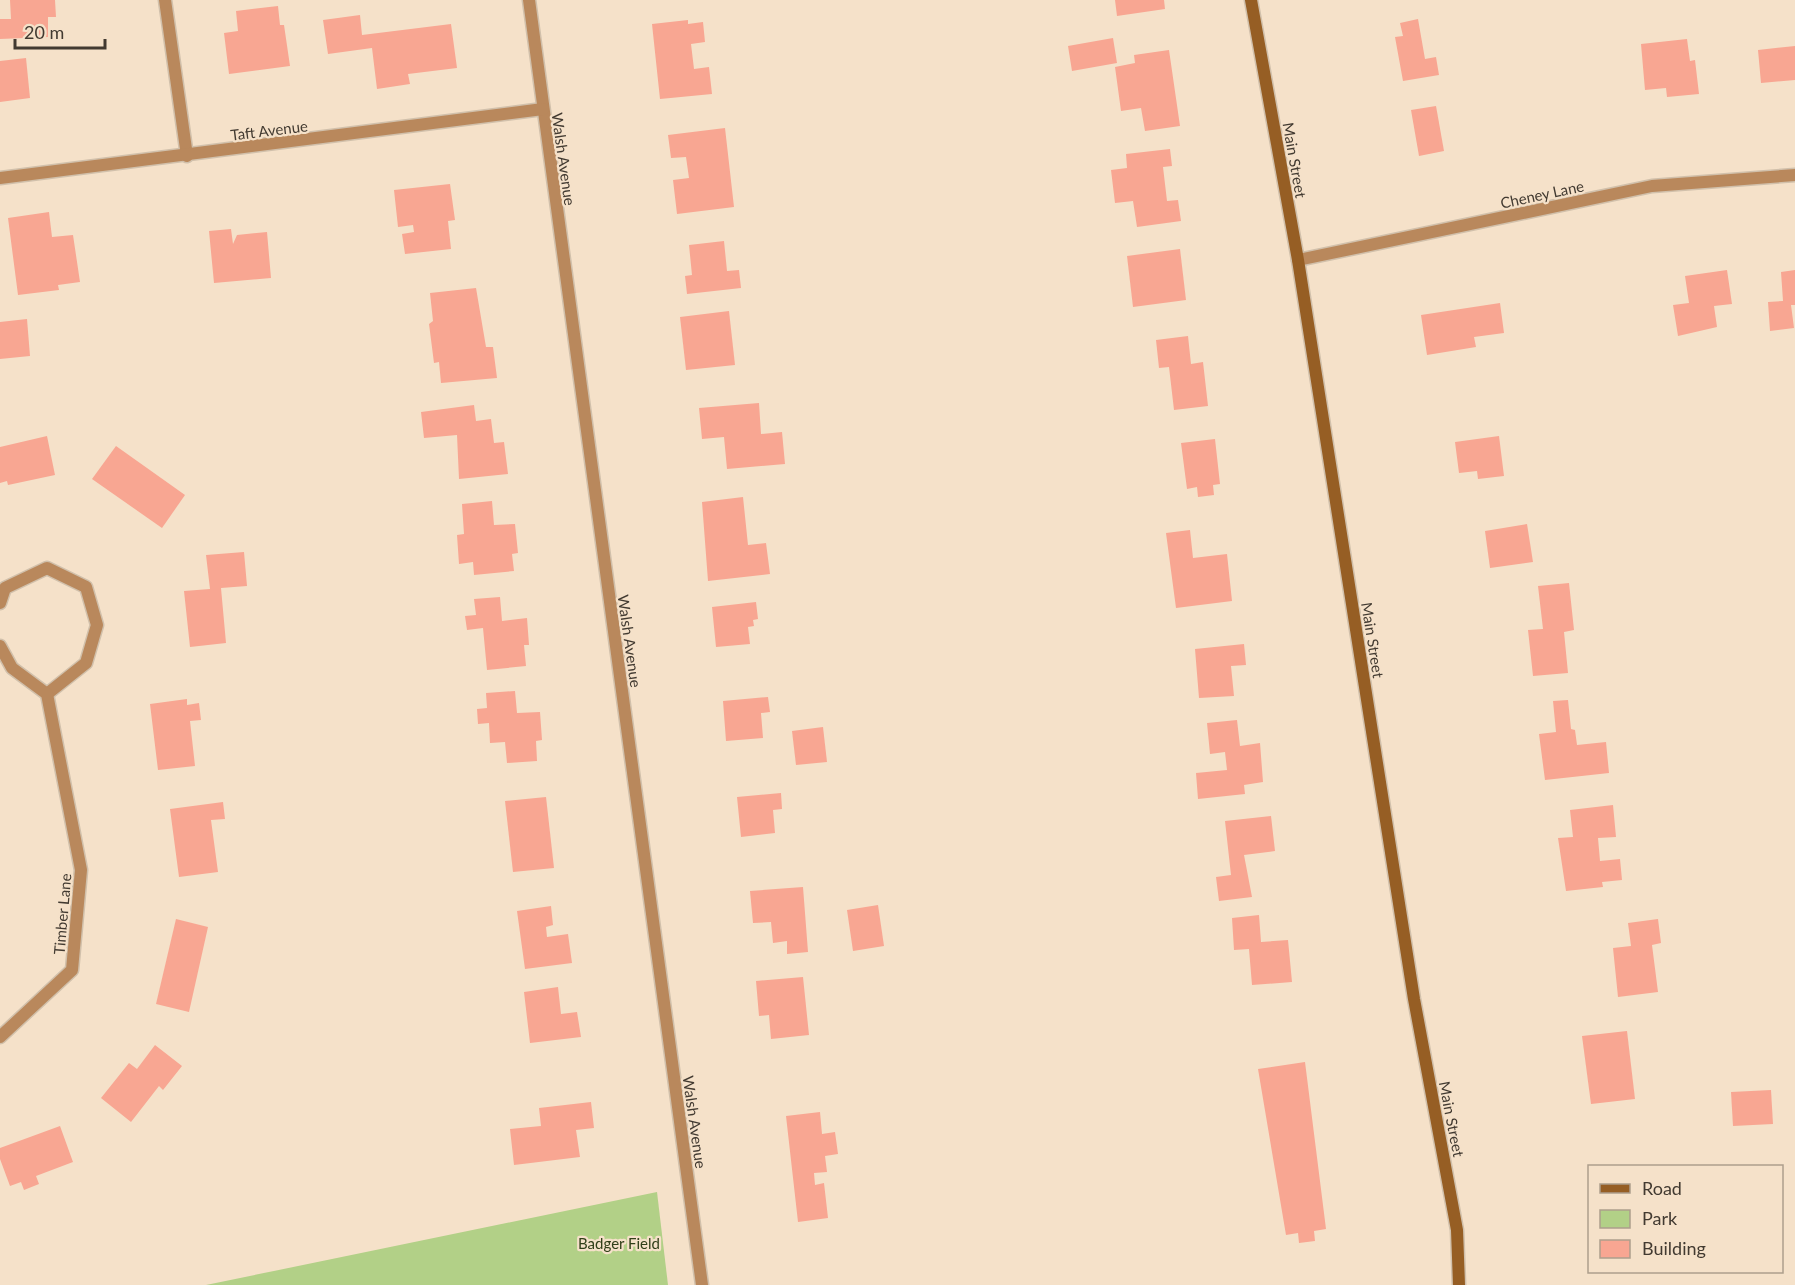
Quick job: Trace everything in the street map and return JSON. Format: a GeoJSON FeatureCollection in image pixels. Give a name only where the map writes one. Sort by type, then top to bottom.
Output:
{"type":"FeatureCollection","features":[{"type":"Feature","properties":{"kind":"main road","name":"Main Street"},"geometry":{"type":"LineString","coordinates":[[1251,0],[1298,260],[1414,999],[1457,1230],[1459,1285]]}},
{"type":"Feature","properties":{"kind":"street"},"geometry":{"type":"LineString","coordinates":[[165,0],[187,156]]}},
{"type":"Feature","properties":{"kind":"street","name":"Walsh Avenue"},"geometry":{"type":"LineString","coordinates":[[529,0],[702,1285]]}},
{"type":"Feature","properties":{"kind":"street","name":"Taft Avenue"},"geometry":{"type":"LineString","coordinates":[[0,178],[543,109]]}},
{"type":"Feature","properties":{"kind":"street","name":"Cheney Lane"},"geometry":{"type":"LineString","coordinates":[[1298,260],[1652,186],[1795,175]]}},
{"type":"Feature","properties":{"kind":"street"},"geometry":{"type":"LineString","coordinates":[[0,603],[5,588],[47,568],[86,587],[97,625],[86,663],[47,694],[12,668],[0,646]]}},
{"type":"Feature","properties":{"kind":"street","name":"Timber Lane"},"geometry":{"type":"LineString","coordinates":[[0,1037],[72,970],[81,870],[47,694]]}},
{"type":"Feature","properties":{"kind":"green space","name":"Badger Field"},"geometry":{"type":"Polygon","coordinates":[[[657,1192],[668,1285],[206,1285],[657,1192]]]}},
{"type":"Feature","properties":{"kind":"building"},"geometry":{"type":"Polygon","coordinates":[[[10,0],[55,0],[56,17],[48,17],[48,37],[0,39],[0,19],[11,19],[10,0]]]}},
{"type":"Feature","properties":{"kind":"building"},"geometry":{"type":"Polygon","coordinates":[[[1115,0],[1164,0],[1165,9],[1117,16],[1115,0]]]}},
{"type":"Feature","properties":{"kind":"building"},"geometry":{"type":"Polygon","coordinates":[[[278,6],[280,25],[284,25],[290,66],[229,74],[224,33],[238,31],[236,11],[278,6]]]}},
{"type":"Feature","properties":{"kind":"building"},"geometry":{"type":"Polygon","coordinates":[[[360,15],[362,35],[451,24],[457,68],[408,74],[410,84],[377,89],[372,48],[328,54],[323,20],[360,15]]]}},
{"type":"Feature","properties":{"kind":"building"},"geometry":{"type":"Polygon","coordinates":[[[1418,19],[1425,59],[1436,57],[1439,75],[1403,81],[1395,37],[1403,36],[1400,23],[1418,19]]]}},
{"type":"Feature","properties":{"kind":"building"},"geometry":{"type":"Polygon","coordinates":[[[688,20],[688,24],[703,22],[705,42],[691,44],[694,69],[709,67],[712,94],[660,99],[652,24],[688,20]]]}},
{"type":"Feature","properties":{"kind":"building"},"geometry":{"type":"Polygon","coordinates":[[[1113,38],[1117,63],[1072,71],[1068,46],[1113,38]]]}},
{"type":"Feature","properties":{"kind":"building"},"geometry":{"type":"Polygon","coordinates":[[[1687,39],[1690,61],[1695,60],[1699,94],[1667,97],[1666,88],[1645,90],[1641,44],[1687,39]]]}},
{"type":"Feature","properties":{"kind":"building"},"geometry":{"type":"Polygon","coordinates":[[[1795,46],[1795,80],[1761,83],[1758,50],[1795,46]]]}},
{"type":"Feature","properties":{"kind":"building"},"geometry":{"type":"Polygon","coordinates":[[[1169,50],[1180,126],[1145,131],[1141,108],[1121,111],[1115,67],[1135,63],[1134,55],[1169,50]]]}},
{"type":"Feature","properties":{"kind":"building"},"geometry":{"type":"Polygon","coordinates":[[[26,58],[30,98],[0,102],[0,61],[26,58]]]}},
{"type":"Feature","properties":{"kind":"building"},"geometry":{"type":"Polygon","coordinates":[[[1436,106],[1444,151],[1419,156],[1411,110],[1436,106]]]}},
{"type":"Feature","properties":{"kind":"building"},"geometry":{"type":"Polygon","coordinates":[[[725,128],[734,207],[677,214],[673,180],[689,178],[686,157],[671,158],[668,135],[725,128]]]}},
{"type":"Feature","properties":{"kind":"building"},"geometry":{"type":"Polygon","coordinates":[[[1170,149],[1172,166],[1163,167],[1167,201],[1178,200],[1181,221],[1137,227],[1133,201],[1115,203],[1111,170],[1127,168],[1126,154],[1170,149]]]}},
{"type":"Feature","properties":{"kind":"building"},"geometry":{"type":"Polygon","coordinates":[[[450,184],[455,220],[448,221],[451,249],[405,254],[402,234],[414,232],[413,225],[398,227],[394,190],[450,184]]]}},
{"type":"Feature","properties":{"kind":"building"},"geometry":{"type":"Polygon","coordinates":[[[49,212],[52,237],[73,235],[80,282],[58,285],[59,290],[18,295],[8,218],[49,212]]]}},
{"type":"Feature","properties":{"kind":"building"},"geometry":{"type":"Polygon","coordinates":[[[231,229],[233,244],[237,235],[267,232],[271,278],[214,283],[209,231],[231,229]]]}},
{"type":"Feature","properties":{"kind":"building"},"geometry":{"type":"Polygon","coordinates":[[[724,241],[727,271],[739,270],[741,288],[687,294],[685,276],[692,275],[689,245],[724,241]]]}},
{"type":"Feature","properties":{"kind":"building"},"geometry":{"type":"Polygon","coordinates":[[[1180,249],[1186,300],[1133,307],[1127,256],[1180,249]]]}},
{"type":"Feature","properties":{"kind":"building"},"geometry":{"type":"Polygon","coordinates":[[[1727,270],[1732,304],[1714,306],[1717,327],[1678,336],[1673,305],[1689,303],[1685,276],[1727,270]]]}},
{"type":"Feature","properties":{"kind":"building"},"geometry":{"type":"Polygon","coordinates":[[[1795,270],[1795,305],[1791,305],[1794,328],[1770,331],[1768,302],[1783,301],[1781,272],[1795,270]]]}},
{"type":"Feature","properties":{"kind":"building"},"geometry":{"type":"Polygon","coordinates":[[[476,288],[486,347],[493,347],[497,378],[441,383],[439,362],[434,363],[429,324],[433,321],[430,293],[476,288]]]}},
{"type":"Feature","properties":{"kind":"building"},"geometry":{"type":"Polygon","coordinates":[[[1500,303],[1504,333],[1474,337],[1476,347],[1427,355],[1421,315],[1500,303]]]}},
{"type":"Feature","properties":{"kind":"building"},"geometry":{"type":"Polygon","coordinates":[[[729,311],[735,365],[686,370],[680,317],[729,311]]]}},
{"type":"Feature","properties":{"kind":"building"},"geometry":{"type":"Polygon","coordinates":[[[27,319],[30,356],[0,359],[0,322],[27,319]]]}},
{"type":"Feature","properties":{"kind":"building"},"geometry":{"type":"Polygon","coordinates":[[[1188,336],[1191,364],[1203,362],[1208,406],[1174,410],[1169,367],[1159,368],[1156,340],[1188,336]]]}},
{"type":"Feature","properties":{"kind":"building"},"geometry":{"type":"Polygon","coordinates":[[[759,403],[761,434],[782,432],[785,464],[727,469],[724,437],[702,439],[699,408],[759,403]]]}},
{"type":"Feature","properties":{"kind":"building"},"geometry":{"type":"Polygon","coordinates":[[[474,405],[476,421],[491,419],[494,443],[504,442],[508,474],[459,479],[457,435],[424,438],[421,412],[474,405]]]}},
{"type":"Feature","properties":{"kind":"building"},"geometry":{"type":"Polygon","coordinates":[[[47,436],[55,475],[8,485],[7,481],[0,483],[0,447],[47,436]]]}},
{"type":"Feature","properties":{"kind":"building"},"geometry":{"type":"Polygon","coordinates":[[[1499,436],[1504,476],[1478,479],[1477,471],[1459,473],[1455,442],[1499,436]]]}},
{"type":"Feature","properties":{"kind":"building"},"geometry":{"type":"Polygon","coordinates":[[[1215,439],[1220,484],[1213,485],[1214,495],[1198,497],[1197,487],[1187,489],[1181,443],[1215,439]]]}},
{"type":"Feature","properties":{"kind":"building"},"geometry":{"type":"Polygon","coordinates":[[[116,446],[185,495],[162,528],[92,479],[116,446]]]}},
{"type":"Feature","properties":{"kind":"building"},"geometry":{"type":"Polygon","coordinates":[[[743,497],[748,545],[766,543],[770,574],[708,581],[702,502],[743,497]]]}},
{"type":"Feature","properties":{"kind":"building"},"geometry":{"type":"Polygon","coordinates":[[[492,501],[494,525],[515,524],[518,553],[512,554],[514,571],[474,575],[473,562],[459,564],[457,535],[464,534],[462,504],[492,501]]]}},
{"type":"Feature","properties":{"kind":"building"},"geometry":{"type":"Polygon","coordinates":[[[1527,524],[1533,562],[1490,568],[1485,531],[1527,524]]]}},
{"type":"Feature","properties":{"kind":"building"},"geometry":{"type":"Polygon","coordinates":[[[1190,530],[1193,558],[1227,554],[1232,601],[1176,608],[1166,533],[1190,530]]]}},
{"type":"Feature","properties":{"kind":"building"},"geometry":{"type":"Polygon","coordinates":[[[244,552],[247,586],[221,588],[226,643],[190,647],[184,591],[210,589],[206,555],[244,552]]]}},
{"type":"Feature","properties":{"kind":"building"},"geometry":{"type":"Polygon","coordinates":[[[1569,583],[1574,630],[1564,632],[1568,673],[1533,676],[1528,630],[1543,629],[1538,586],[1569,583]]]}},
{"type":"Feature","properties":{"kind":"building"},"geometry":{"type":"Polygon","coordinates":[[[500,597],[502,621],[527,618],[529,645],[524,645],[526,666],[487,670],[483,628],[467,630],[465,616],[476,615],[474,599],[500,597]]]}},
{"type":"Feature","properties":{"kind":"building"},"geometry":{"type":"Polygon","coordinates":[[[756,602],[758,619],[753,620],[754,626],[748,627],[750,644],[716,647],[712,607],[756,602]]]}},
{"type":"Feature","properties":{"kind":"building"},"geometry":{"type":"Polygon","coordinates":[[[1244,644],[1246,665],[1231,666],[1234,696],[1199,698],[1195,649],[1244,644]]]}},
{"type":"Feature","properties":{"kind":"building"},"geometry":{"type":"Polygon","coordinates":[[[515,691],[517,713],[540,712],[542,740],[536,741],[537,761],[507,763],[505,742],[490,743],[489,723],[478,724],[477,709],[487,708],[486,693],[515,691]]]}},
{"type":"Feature","properties":{"kind":"building"},"geometry":{"type":"Polygon","coordinates":[[[768,697],[770,712],[761,713],[763,738],[726,741],[723,701],[768,697]]]}},
{"type":"Feature","properties":{"kind":"building"},"geometry":{"type":"Polygon","coordinates":[[[187,699],[187,705],[199,703],[201,720],[190,721],[195,766],[158,770],[150,704],[187,699]]]}},
{"type":"Feature","properties":{"kind":"building"},"geometry":{"type":"Polygon","coordinates":[[[1568,700],[1571,729],[1575,730],[1577,745],[1606,742],[1609,773],[1545,780],[1539,734],[1556,732],[1553,701],[1568,700]]]}},
{"type":"Feature","properties":{"kind":"building"},"geometry":{"type":"Polygon","coordinates":[[[1237,720],[1240,746],[1260,743],[1263,782],[1244,785],[1245,794],[1198,799],[1196,773],[1227,770],[1225,752],[1210,754],[1207,723],[1237,720]]]}},
{"type":"Feature","properties":{"kind":"building"},"geometry":{"type":"Polygon","coordinates":[[[823,727],[827,762],[796,765],[792,731],[823,727]]]}},
{"type":"Feature","properties":{"kind":"building"},"geometry":{"type":"Polygon","coordinates":[[[781,793],[782,809],[773,810],[775,833],[741,837],[737,797],[781,793]]]}},
{"type":"Feature","properties":{"kind":"building"},"geometry":{"type":"Polygon","coordinates":[[[546,797],[554,868],[513,872],[505,801],[546,797]]]}},
{"type":"Feature","properties":{"kind":"building"},"geometry":{"type":"Polygon","coordinates":[[[223,802],[225,819],[211,820],[218,872],[179,877],[170,809],[223,802]]]}},
{"type":"Feature","properties":{"kind":"building"},"geometry":{"type":"Polygon","coordinates":[[[1613,805],[1616,837],[1598,838],[1600,861],[1620,859],[1622,880],[1602,882],[1603,887],[1566,891],[1558,838],[1573,837],[1570,810],[1613,805]]]}},
{"type":"Feature","properties":{"kind":"building"},"geometry":{"type":"Polygon","coordinates":[[[1271,816],[1275,851],[1244,855],[1252,897],[1219,901],[1216,877],[1231,875],[1225,821],[1271,816]]]}},
{"type":"Feature","properties":{"kind":"building"},"geometry":{"type":"Polygon","coordinates":[[[803,887],[808,952],[787,954],[787,941],[773,943],[771,922],[753,923],[750,891],[803,887]]]}},
{"type":"Feature","properties":{"kind":"building"},"geometry":{"type":"Polygon","coordinates":[[[878,905],[884,946],[853,951],[847,910],[878,905]]]}},
{"type":"Feature","properties":{"kind":"building"},"geometry":{"type":"Polygon","coordinates":[[[551,906],[553,925],[546,927],[547,937],[568,934],[572,963],[525,969],[517,911],[551,906]]]}},
{"type":"Feature","properties":{"kind":"building"},"geometry":{"type":"Polygon","coordinates":[[[1259,915],[1261,942],[1288,940],[1292,982],[1252,985],[1249,949],[1234,950],[1232,918],[1259,915]]]}},
{"type":"Feature","properties":{"kind":"building"},"geometry":{"type":"Polygon","coordinates":[[[176,919],[208,927],[189,1012],[156,1004],[176,919]]]}},
{"type":"Feature","properties":{"kind":"building"},"geometry":{"type":"Polygon","coordinates":[[[1658,919],[1661,943],[1652,945],[1658,992],[1618,997],[1613,948],[1631,946],[1628,923],[1658,919]]]}},
{"type":"Feature","properties":{"kind":"building"},"geometry":{"type":"Polygon","coordinates":[[[803,977],[809,1035],[771,1039],[769,1015],[759,1016],[756,981],[803,977]]]}},
{"type":"Feature","properties":{"kind":"building"},"geometry":{"type":"Polygon","coordinates":[[[558,987],[561,1014],[577,1012],[581,1037],[530,1043],[524,992],[558,987]]]}},
{"type":"Feature","properties":{"kind":"building"},"geometry":{"type":"Polygon","coordinates":[[[1627,1031],[1635,1099],[1591,1104],[1582,1036],[1627,1031]]]}},
{"type":"Feature","properties":{"kind":"building"},"geometry":{"type":"Polygon","coordinates":[[[155,1045],[182,1066],[163,1090],[159,1086],[131,1122],[101,1098],[129,1063],[137,1069],[155,1045]]]}},
{"type":"Feature","properties":{"kind":"building"},"geometry":{"type":"Polygon","coordinates":[[[1305,1062],[1326,1229],[1314,1231],[1315,1241],[1299,1243],[1298,1233],[1286,1235],[1258,1069],[1305,1062]]]}},
{"type":"Feature","properties":{"kind":"building"},"geometry":{"type":"Polygon","coordinates":[[[1771,1090],[1773,1124],[1733,1126],[1731,1092],[1771,1090]]]}},
{"type":"Feature","properties":{"kind":"building"},"geometry":{"type":"Polygon","coordinates":[[[591,1102],[594,1128],[576,1130],[580,1157],[514,1165],[510,1129],[541,1126],[539,1108],[591,1102]]]}},
{"type":"Feature","properties":{"kind":"building"},"geometry":{"type":"Polygon","coordinates":[[[820,1112],[822,1134],[835,1132],[838,1154],[825,1156],[827,1172],[814,1173],[815,1185],[824,1183],[828,1218],[798,1222],[786,1116],[820,1112]]]}},
{"type":"Feature","properties":{"kind":"building"},"geometry":{"type":"Polygon","coordinates":[[[60,1126],[73,1162],[36,1176],[39,1184],[24,1190],[21,1182],[10,1186],[0,1159],[0,1148],[60,1126]]]}}]}
